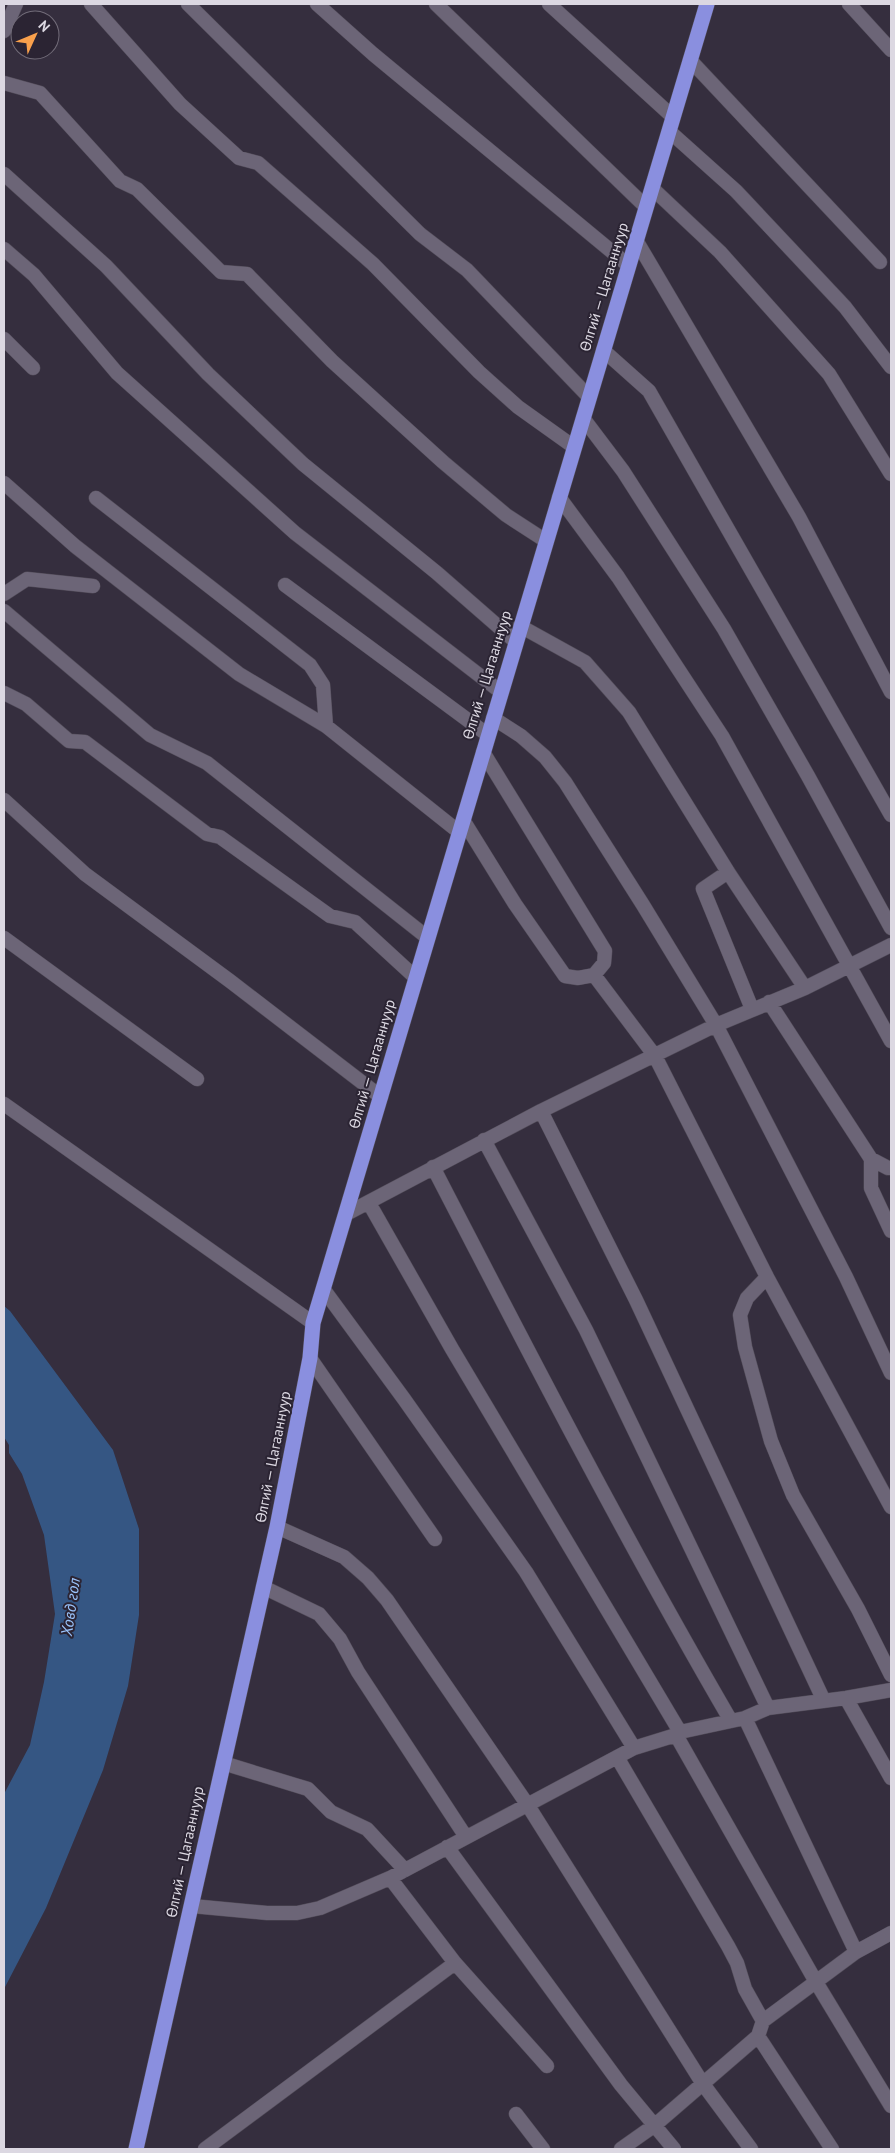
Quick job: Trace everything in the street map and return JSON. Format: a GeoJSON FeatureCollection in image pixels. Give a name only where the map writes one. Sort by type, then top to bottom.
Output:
{"type":"FeatureCollection","features":[{"type":"Feature","properties":{"kind":"highway","name":"Өлгий — Цагааннуур"},"geometry":{"type":"LineString","coordinates":[[136,2149],[277,1527],[310,1358],[313,1323],[707,4]]}},
{"type":"Feature","properties":{"kind":"street"},"geometry":{"type":"LineString","coordinates":[[4,31],[16,4]]}},
{"type":"Feature","properties":{"kind":"street"},"geometry":{"type":"LineString","coordinates":[[91,4],[180,104],[240,158],[258,163],[373,264],[479,372],[518,407],[574,447]]}},
{"type":"Feature","properties":{"kind":"street"},"geometry":{"type":"LineString","coordinates":[[188,4],[420,234],[467,270],[589,397]]}},
{"type":"Feature","properties":{"kind":"street"},"geometry":{"type":"LineString","coordinates":[[317,4],[373,54],[628,266]]}},
{"type":"Feature","properties":{"kind":"street"},"geometry":{"type":"LineString","coordinates":[[436,4],[646,207]]}},
{"type":"Feature","properties":{"kind":"street"},"geometry":{"type":"LineString","coordinates":[[549,4],[743,198],[845,307],[891,367]]}},
{"type":"Feature","properties":{"kind":"street"},"geometry":{"type":"LineString","coordinates":[[849,4],[891,50]]}},
{"type":"Feature","properties":{"kind":"street"},"geometry":{"type":"LineString","coordinates":[[690,60],[880,262]]}},
{"type":"Feature","properties":{"kind":"street"},"geometry":{"type":"LineString","coordinates":[[4,83],[40,93],[120,181],[138,189],[220,272],[247,274],[332,361],[443,462],[506,515],[546,541]]}},
{"type":"Feature","properties":{"kind":"street"},"geometry":{"type":"LineString","coordinates":[[4,174],[106,266],[208,374],[303,464],[437,573],[516,642]]}},
{"type":"Feature","properties":{"kind":"street"},"geometry":{"type":"LineString","coordinates":[[652,188],[720,252],[829,374],[891,474]]}},
{"type":"Feature","properties":{"kind":"street"},"geometry":{"type":"LineString","coordinates":[[636,240],[799,517],[891,692]]}},
{"type":"Feature","properties":{"kind":"street"},"geometry":{"type":"LineString","coordinates":[[4,249],[34,275],[117,373],[295,534],[501,692]]}},
{"type":"Feature","properties":{"kind":"street"},"geometry":{"type":"LineString","coordinates":[[4,339],[33,368]]}},
{"type":"Feature","properties":{"kind":"street"},"geometry":{"type":"LineString","coordinates":[[603,350],[649,390],[891,815]]}},
{"type":"Feature","properties":{"kind":"street"},"geometry":{"type":"LineString","coordinates":[[583,418],[624,471],[724,629],[808,776],[891,928]]}},
{"type":"Feature","properties":{"kind":"street"},"geometry":{"type":"LineString","coordinates":[[4,483],[75,546],[239,674],[326,726],[461,826],[565,976],[578,978],[594,975],[604,962],[605,951],[483,752]]}},
{"type":"Feature","properties":{"kind":"street"},"geometry":{"type":"LineString","coordinates":[[559,497],[618,578],[722,736],[891,1041]]}},
{"type":"Feature","properties":{"kind":"street"},"geometry":{"type":"LineString","coordinates":[[96,498],[310,665],[323,685],[326,726]]}},
{"type":"Feature","properties":{"kind":"street"},"geometry":{"type":"LineString","coordinates":[[4,594],[27,579],[93,586]]}},
{"type":"Feature","properties":{"kind":"street"},"geometry":{"type":"LineString","coordinates":[[285,585],[488,736]]}},
{"type":"Feature","properties":{"kind":"street"},"geometry":{"type":"LineString","coordinates":[[4,611],[150,734],[206,764],[428,938]]}},
{"type":"Feature","properties":{"kind":"street"},"geometry":{"type":"LineString","coordinates":[[520,626],[585,662],[629,712],[728,872],[805,988]]}},
{"type":"Feature","properties":{"kind":"street"},"geometry":{"type":"LineString","coordinates":[[4,693],[26,704],[69,741],[85,742],[207,834],[220,837],[330,916],[355,922],[416,978]]}},
{"type":"Feature","properties":{"kind":"street"},"geometry":{"type":"LineString","coordinates":[[493,718],[521,736],[545,758],[565,782],[716,1025],[846,1277],[891,1373]]}},
{"type":"Feature","properties":{"kind":"street"},"geometry":{"type":"LineString","coordinates":[[4,800],[86,874],[381,1097]]}},
{"type":"Feature","properties":{"kind":"street"},"geometry":{"type":"LineString","coordinates":[[728,872],[703,889],[752,1009]]}},
{"type":"Feature","properties":{"kind":"street"},"geometry":{"type":"LineString","coordinates":[[4,938],[197,1079]]}},
{"type":"Feature","properties":{"kind":"street"},"geometry":{"type":"LineString","coordinates":[[346,1214],[541,1111],[716,1025],[805,988],[891,945]]}},
{"type":"Feature","properties":{"kind":"street"},"geometry":{"type":"LineString","coordinates":[[594,975],[655,1056],[767,1277],[891,1507]]}},
{"type":"Feature","properties":{"kind":"street"},"geometry":{"type":"LineString","coordinates":[[769,1002],[871,1160],[891,1168]]}},
{"type":"Feature","properties":{"kind":"street"},"geometry":{"type":"LineString","coordinates":[[4,1104],[313,1323]]}},
{"type":"Feature","properties":{"kind":"street"},"geometry":{"type":"LineString","coordinates":[[541,1111],[636,1300],[824,1701]]}},
{"type":"Feature","properties":{"kind":"street"},"geometry":{"type":"LineString","coordinates":[[484,1140],[586,1330],[768,1708]]}},
{"type":"Feature","properties":{"kind":"street"},"geometry":{"type":"LineString","coordinates":[[871,1160],[871,1188],[891,1231]]}},
{"type":"Feature","properties":{"kind":"street"},"geometry":{"type":"LineString","coordinates":[[433,1167],[573,1439],[676,1627],[731,1721]]}},
{"type":"Feature","properties":{"kind":"street"},"geometry":{"type":"LineString","coordinates":[[369,1203],[452,1349],[678,1733],[816,1982],[891,2106]]}},
{"type":"Feature","properties":{"kind":"street"},"geometry":{"type":"LineString","coordinates":[[767,1277],[747,1298],[740,1315],[745,1347],[772,1441],[793,1495],[858,1608],[891,1675]]}},
{"type":"Feature","properties":{"kind":"street"},"geometry":{"type":"LineString","coordinates":[[324,1290],[404,1398],[526,1572],[634,1748]]}},
{"type":"Feature","properties":{"kind":"street"},"geometry":{"type":"LineString","coordinates":[[310,1358],[435,1539]]}},
{"type":"Feature","properties":{"kind":"street"},"geometry":{"type":"LineString","coordinates":[[277,1527],[344,1557],[368,1578],[387,1600],[527,1804],[703,2084],[751,2149]]}},
{"type":"Feature","properties":{"kind":"street"},"geometry":{"type":"LineString","coordinates":[[263,1587],[320,1614],[340,1639],[358,1672],[466,1837]]}},
{"type":"Feature","properties":{"kind":"street"},"geometry":{"type":"LineString","coordinates":[[192,1906],[267,1913],[297,1913],[320,1908],[390,1878],[634,1748],[678,1733],[745,1718],[768,1708],[891,1690]]}},
{"type":"Feature","properties":{"kind":"street"},"geometry":{"type":"LineString","coordinates":[[846,1698],[891,1778]]}},
{"type":"Feature","properties":{"kind":"street"},"geometry":{"type":"LineString","coordinates":[[745,1718],[856,1952]]}},
{"type":"Feature","properties":{"kind":"street"},"geometry":{"type":"LineString","coordinates":[[617,1757],[733,1954],[745,1989],[763,2021]]}},
{"type":"Feature","properties":{"kind":"street"},"geometry":{"type":"LineString","coordinates":[[223,1763],[308,1789],[331,1812],[368,1829],[404,1870]]}},
{"type":"Feature","properties":{"kind":"street"},"geometry":{"type":"LineString","coordinates":[[447,1847],[621,2085],[674,2149]]}},
{"type":"Feature","properties":{"kind":"street"},"geometry":{"type":"LineString","coordinates":[[390,1878],[455,1963],[547,2066]]}},
{"type":"Feature","properties":{"kind":"street"},"geometry":{"type":"LineString","coordinates":[[621,2149],[655,2125],[758,2036],[763,2021],[856,1952],[891,1933]]}},
{"type":"Feature","properties":{"kind":"street"},"geometry":{"type":"LineString","coordinates":[[205,2149],[455,1963]]}},
{"type":"Feature","properties":{"kind":"street"},"geometry":{"type":"LineString","coordinates":[[758,2036],[832,2149]]}},
{"type":"Feature","properties":{"kind":"street"},"geometry":{"type":"LineString","coordinates":[[516,2114],[543,2149]]}},
{"type":"Feature","properties":{"kind":"water","name":"Ховд гол"},"geometry":{"type":"Polygon","coordinates":[[[4,1306],[10,1311],[113,1450],[139,1529],[139,1615],[128,1686],[103,1770],[46,1908],[4,1989],[4,1794],[30,1745],[44,1682],[55,1614],[44,1535],[22,1474],[9,1453],[9,1445],[4,1437],[4,1306]]]}}]}
